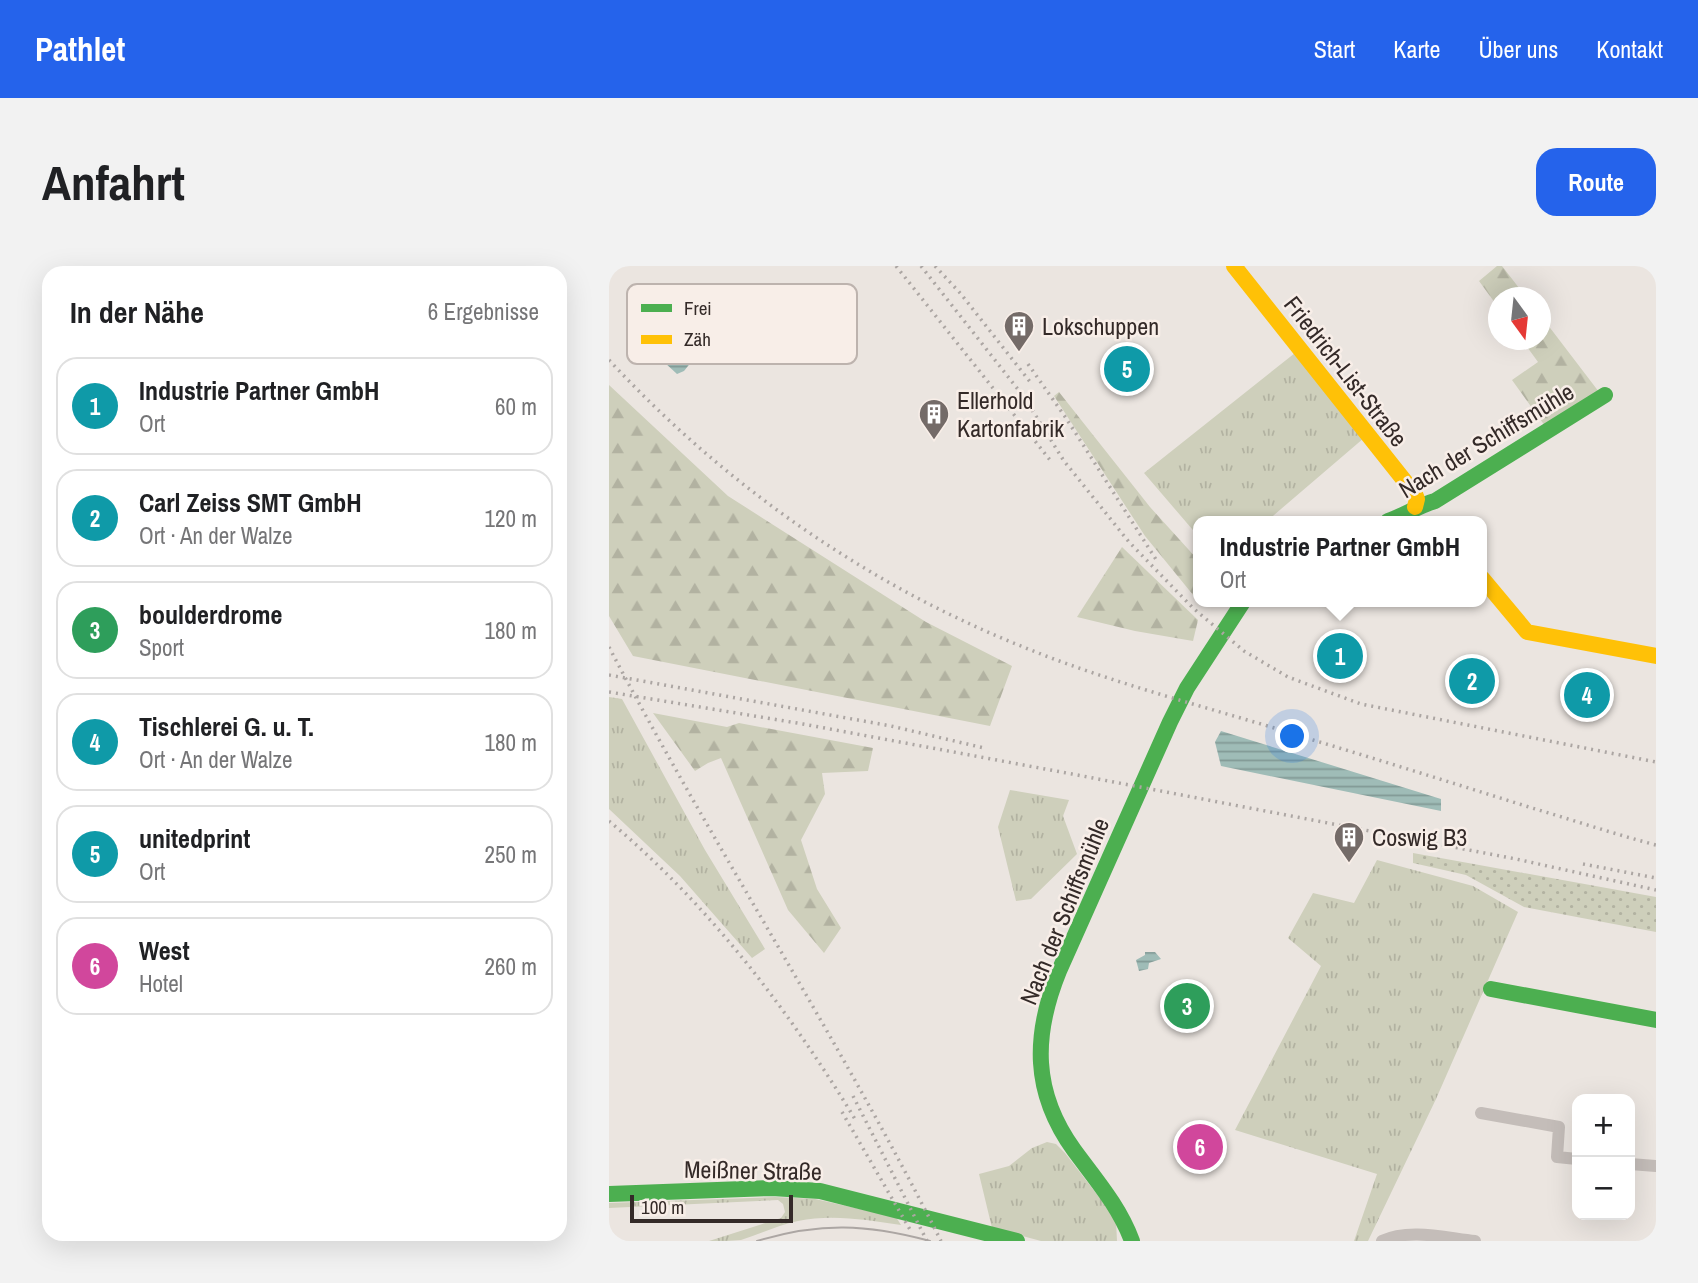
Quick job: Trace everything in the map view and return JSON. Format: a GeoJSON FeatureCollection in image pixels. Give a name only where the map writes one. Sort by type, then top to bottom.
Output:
{"type":"FeatureCollection","features":[{"type":"Feature","properties":{"kind":"street","name":"Friedrich-List-Straße"},"geometry":{"type":"LineString","coordinates":[[1234,266],[1415,494],[1415,507]]}},
{"type":"Feature","properties":{"kind":"street","name":"Nach der Schiffsmühle"},"geometry":{"type":"LineString","coordinates":[[1402,516],[1415,507],[1434,501],[1605,395]]}},
{"type":"Feature","properties":{"kind":"street"},"geometry":{"type":"LineString","coordinates":[[1415,507],[1430,516]]}},
{"type":"Feature","properties":{"kind":"street"},"geometry":{"type":"LineString","coordinates":[[1487,584],[1527,632],[1656,656]]}},
{"type":"Feature","properties":{"kind":"street","name":"Nach der Schiffsmühle"},"geometry":{"type":"LineString","coordinates":[[1132,1241],[1119,1210],[1055,1122],[1044,1090],[1042,1025],[1049,1000],[1131,806],[1187,688],[1239,608]]}},
{"type":"Feature","properties":{"kind":"street"},"geometry":{"type":"LineString","coordinates":[[1491,989],[1656,1020]]}},
{"type":"Feature","properties":{"kind":"street"},"geometry":{"type":"LineString","coordinates":[[1481,1113],[1559,1127],[1557,1157],[1572,1158]]}},
{"type":"Feature","properties":{"kind":"street"},"geometry":{"type":"LineString","coordinates":[[1635,1164],[1656,1166]]}},
{"type":"Feature","properties":{"kind":"street","name":"Meißner Straße"},"geometry":{"type":"LineString","coordinates":[[609,1194],[772,1188],[820,1191],[1017,1241]]}},
{"type":"Feature","properties":{"kind":"street"},"geometry":{"type":"LineString","coordinates":[[1382,1241],[1395,1235],[1414,1235],[1475,1241]]}},
{"type":"Feature","properties":{"kind":"green space"},"geometry":{"type":"Polygon","coordinates":[[[1497,266],[1502,266],[1518,287],[1488,287],[1488,293],[1479,281],[1497,266]]]}},
{"type":"Feature","properties":{"kind":"green space"},"geometry":{"type":"Polygon","coordinates":[[[1551,329],[1599,392],[1545,426],[1512,380],[1538,362],[1529,350],[1551,350],[1551,329]]]}},
{"type":"Feature","properties":{"kind":"green space"},"geometry":{"type":"Polygon","coordinates":[[[1295,353],[1364,438],[1273,516],[1193,516],[1193,530],[1144,473],[1295,353]]]}},
{"type":"Feature","properties":{"kind":"green space"},"geometry":{"type":"Polygon","coordinates":[[[609,385],[728,496],[926,622],[1012,666],[990,726],[633,656],[609,616],[609,385]]]}},
{"type":"Feature","properties":{"kind":"green space"},"geometry":{"type":"Polygon","coordinates":[[[1059,392],[1150,507],[1193,554],[1193,595],[1145,536],[1054,396],[1059,392]]]}},
{"type":"Feature","properties":{"kind":"green space"},"geometry":{"type":"Polygon","coordinates":[[[1122,547],[1198,620],[1193,641],[1077,617],[1122,547]]]}},
{"type":"Feature","properties":{"kind":"green space"},"geometry":{"type":"Polygon","coordinates":[[[609,697],[622,699],[705,850],[765,949],[752,958],[680,876],[609,809],[609,697]]]}},
{"type":"Feature","properties":{"kind":"green space"},"geometry":{"type":"Polygon","coordinates":[[[653,713],[727,727],[739,723],[873,748],[868,771],[822,773],[825,794],[801,840],[817,889],[841,928],[824,953],[788,910],[721,758],[695,771],[653,713]]]}},
{"type":"Feature","properties":{"kind":"green space"},"geometry":{"type":"Polygon","coordinates":[[[1010,790],[1069,800],[1063,816],[1077,854],[1031,899],[1016,901],[998,827],[1010,790]]]}},
{"type":"Feature","properties":{"kind":"green space"},"geometry":{"type":"Polygon","coordinates":[[[1413,853],[1656,897],[1656,932],[1524,907],[1466,875],[1413,863],[1413,853]]]}},
{"type":"Feature","properties":{"kind":"green space"},"geometry":{"type":"Polygon","coordinates":[[[1377,860],[1473,886],[1518,912],[1436,1099],[1368,1241],[1354,1241],[1377,1174],[1235,1130],[1321,966],[1288,938],[1313,893],[1354,903],[1377,860]]]}},
{"type":"Feature","properties":{"kind":"green space"},"geometry":{"type":"Polygon","coordinates":[[[1047,1142],[1056,1144],[1065,1153],[1116,1220],[1117,1241],[1041,1241],[992,1228],[979,1174],[1009,1166],[1032,1148],[1047,1142]]]}},
{"type":"Feature","properties":{"kind":"green space"},"geometry":{"type":"Polygon","coordinates":[[[775,1197],[815,1199],[896,1217],[901,1225],[849,1218],[811,1219],[783,1225],[741,1240],[709,1241],[781,1218],[785,1212],[783,1204],[778,1200],[609,1208],[609,1203],[775,1197]]]}},
{"type":"Feature","properties":{"kind":"water"},"geometry":{"type":"Polygon","coordinates":[[[666,364],[690,364],[684,371],[677,374],[666,364]]]}},
{"type":"Feature","properties":{"kind":"water"},"geometry":{"type":"Polygon","coordinates":[[[1221,731],[1441,799],[1441,811],[1221,766],[1215,742],[1221,731]]]}},
{"type":"Feature","properties":{"kind":"water"},"geometry":{"type":"Polygon","coordinates":[[[1145,952],[1155,952],[1161,959],[1149,963],[1148,969],[1139,971],[1136,960],[1145,955],[1145,952]]]}},
{"type":"Feature","properties":{"kind":"tram line"},"geometry":{"type":"LineString","coordinates":[[757,1241],[823,1228],[885,1231],[930,1241]]}},
{"type":"Feature","properties":{"kind":"railway"},"geometry":{"type":"LineString","coordinates":[[896,266],[1050,460]]}},
{"type":"Feature","properties":{"kind":"railway"},"geometry":{"type":"LineString","coordinates":[[921,266],[1024,397],[1064,461],[1129,542],[1193,608],[1244,651],[1288,677],[1361,704],[1656,762]]}},
{"type":"Feature","properties":{"kind":"railway"},"geometry":{"type":"LineString","coordinates":[[935,266],[961,294],[1031,383]]}},
{"type":"Feature","properties":{"kind":"railway"},"geometry":{"type":"LineString","coordinates":[[609,360],[700,448],[799,526],[852,561],[963,621],[1057,660],[1129,685],[1656,845]]}},
{"type":"Feature","properties":{"kind":"railway"},"geometry":{"type":"LineString","coordinates":[[1028,364],[1066,418],[1157,561]]}},
{"type":"Feature","properties":{"kind":"railway"},"geometry":{"type":"LineString","coordinates":[[609,647],[649,722],[861,1091],[941,1241]]}},
{"type":"Feature","properties":{"kind":"railway"},"geometry":{"type":"LineString","coordinates":[[609,675],[891,726],[984,748]]}},
{"type":"Feature","properties":{"kind":"railway"},"geometry":{"type":"LineString","coordinates":[[609,692],[803,724],[1072,774],[1516,859],[1656,890]]}},
{"type":"Feature","properties":{"kind":"railway"},"geometry":{"type":"LineString","coordinates":[[609,821],[680,887],[744,960],[802,1038],[855,1119]]}},
{"type":"Feature","properties":{"kind":"railway"},"geometry":{"type":"LineString","coordinates":[[1583,864],[1656,878]]}},
{"type":"Feature","properties":{"kind":"railway"},"geometry":{"type":"LineString","coordinates":[[853,1096],[927,1241]]}},
{"type":"Feature","properties":{"kind":"railway"},"geometry":{"type":"LineString","coordinates":[[842,1112],[912,1233]]}},
{"type":"Feature","properties":{"kind":"traffic: fast"},"geometry":{"type":"LineString","coordinates":[[1399,516],[1435,501],[1605,395]]}},
{"type":"Feature","properties":{"kind":"traffic: fast"},"geometry":{"type":"LineString","coordinates":[[1132,1241],[1114,1205],[1074,1150],[1050,1107],[1041,1063],[1044,1018],[1059,971],[1170,722],[1187,688],[1240,607]]}},
{"type":"Feature","properties":{"kind":"traffic: fast"},"geometry":{"type":"LineString","coordinates":[[1491,989],[1656,1020]]}},
{"type":"Feature","properties":{"kind":"traffic: fast"},"geometry":{"type":"LineString","coordinates":[[609,1194],[772,1188],[820,1191],[1017,1241]]}},
{"type":"Feature","properties":{"kind":"traffic: slow"},"geometry":{"type":"LineString","coordinates":[[1234,266],[1415,494],[1415,507]]}},
{"type":"Feature","properties":{"kind":"traffic: slow"},"geometry":{"type":"LineString","coordinates":[[1487,584],[1527,632],[1656,656]]}},
{"type":"Feature","properties":{"kind":"place","name":"Lokschuppen"},"geometry":{"type":"Point","coordinates":[1019,353]}},
{"type":"Feature","properties":{"kind":"place","name":"unitedprint"},"geometry":{"type":"Point","coordinates":[1127,369]}},
{"type":"Feature","properties":{"kind":"place","name":"Ellerhold Kartonfabrik"},"geometry":{"type":"Point","coordinates":[934,441]}},
{"type":"Feature","properties":{"kind":"place","name":"Industrie Partner GmbH"},"geometry":{"type":"Point","coordinates":[1340,656]}},
{"type":"Feature","properties":{"kind":"place","name":"Carl Zeiss SMT GmbH"},"geometry":{"type":"Point","coordinates":[1472,681]}},
{"type":"Feature","properties":{"kind":"place","name":"Tischlerei G. u. T."},"geometry":{"type":"Point","coordinates":[1587,695]}},
{"type":"Feature","properties":{"kind":"place","name":"Coswig B3"},"geometry":{"type":"Point","coordinates":[1349,864]}},
{"type":"Feature","properties":{"kind":"place","name":"boulderdrome"},"geometry":{"type":"Point","coordinates":[1187,1006]}},
{"type":"Feature","properties":{"kind":"place","name":"West"},"geometry":{"type":"Point","coordinates":[1200,1147]}}]}
